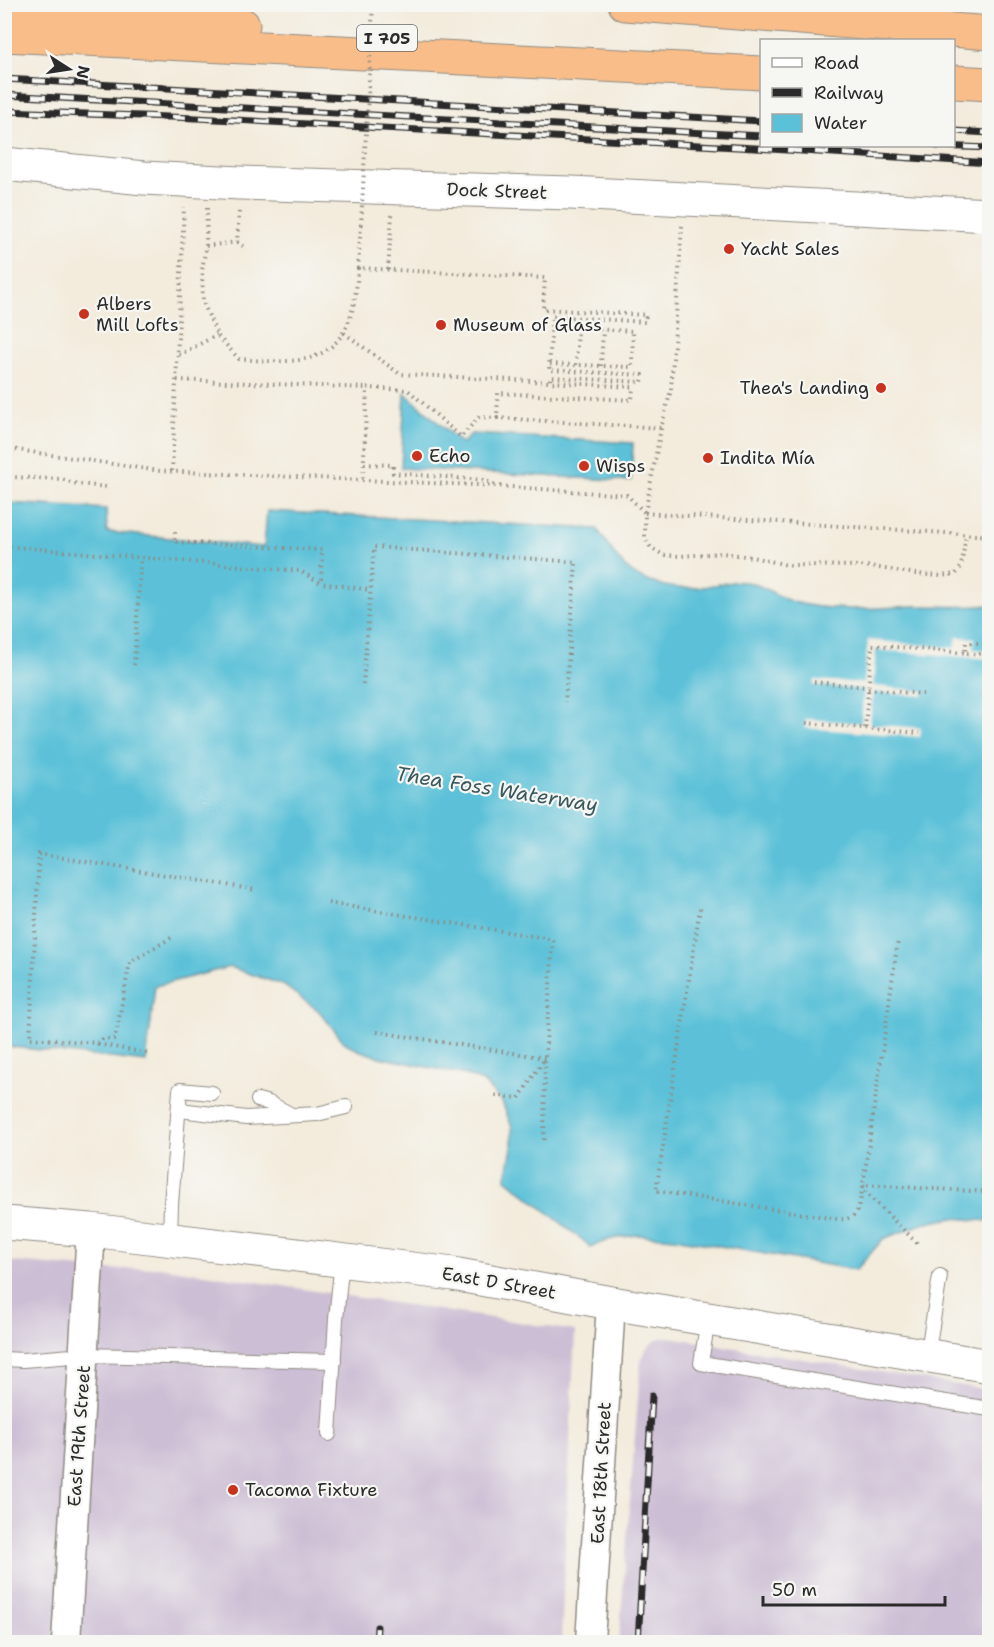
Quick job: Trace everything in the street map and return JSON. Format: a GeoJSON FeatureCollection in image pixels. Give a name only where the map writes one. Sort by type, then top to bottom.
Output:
{"type":"FeatureCollection","features":[{"type":"Feature","properties":{"kind":"highway","name":"I 705"},"geometry":{"type":"LineString","coordinates":[[12,4],[760,72]]}},
{"type":"Feature","properties":{"kind":"highway"},"geometry":{"type":"LineString","coordinates":[[625,4],[990,33]]}},
{"type":"Feature","properties":{"kind":"highway"},"geometry":{"type":"LineString","coordinates":[[4,34],[760,72]]}},
{"type":"Feature","properties":{"kind":"highway"},"geometry":{"type":"LineString","coordinates":[[955,82],[990,84]]}},
{"type":"Feature","properties":{"kind":"street","name":"Dock Street"},"geometry":{"type":"LineString","coordinates":[[4,164],[208,182],[571,193],[990,215]]}},
{"type":"Feature","properties":{"kind":"street","name":"East D Street"},"geometry":{"type":"LineString","coordinates":[[4,1223],[91,1230],[453,1274],[611,1303],[990,1366]]}},
{"type":"Feature","properties":{"kind":"street","name":"East 19th Street"},"geometry":{"type":"LineString","coordinates":[[66,1642],[91,1230]]}},
{"type":"Feature","properties":{"kind":"street","name":"East 18th Street"},"geometry":{"type":"LineString","coordinates":[[590,1642],[611,1303]]}},
{"type":"Feature","properties":{"kind":"lane"},"geometry":{"type":"LineString","coordinates":[[170,1239],[180,1090],[212,1093]]}},
{"type":"Feature","properties":{"kind":"lane"},"geometry":{"type":"LineString","coordinates":[[258,1100],[292,1115]]}},
{"type":"Feature","properties":{"kind":"lane"},"geometry":{"type":"LineString","coordinates":[[180,1110],[246,1118],[317,1114],[346,1107]]}},
{"type":"Feature","properties":{"kind":"lane"},"geometry":{"type":"LineString","coordinates":[[329,1434],[342,1260]]}},
{"type":"Feature","properties":{"kind":"lane"},"geometry":{"type":"LineString","coordinates":[[927,1357],[940,1276]]}},
{"type":"Feature","properties":{"kind":"lane"},"geometry":{"type":"LineString","coordinates":[[708,1319],[701,1363],[990,1409]]}},
{"type":"Feature","properties":{"kind":"lane"},"geometry":{"type":"LineString","coordinates":[[4,1359],[23,1360],[84,1355],[334,1361]]}},
{"type":"Feature","properties":{"kind":"path"},"geometry":{"type":"LineString","coordinates":[[208,202],[206,246],[202,270],[203,302],[216,335],[239,359],[285,362],[302,360],[327,350],[340,340],[353,311],[358,268],[374,4]]}},
{"type":"Feature","properties":{"kind":"path"},"geometry":{"type":"LineString","coordinates":[[172,471],[184,201]]}},
{"type":"Feature","properties":{"kind":"path"},"geometry":{"type":"LineString","coordinates":[[237,242],[239,203]]}},
{"type":"Feature","properties":{"kind":"path"},"geometry":{"type":"LineString","coordinates":[[682,223],[670,390],[645,513],[645,537],[651,548],[664,555],[723,553],[752,556],[787,565],[866,566],[941,576],[956,574],[961,567],[966,535]]}},
{"type":"Feature","properties":{"kind":"path"},"geometry":{"type":"LineString","coordinates":[[388,270],[391,225]]}},
{"type":"Feature","properties":{"kind":"path"},"geometry":{"type":"LineString","coordinates":[[206,246],[237,242],[243,246]]}},
{"type":"Feature","properties":{"kind":"path"},"geometry":{"type":"LineString","coordinates":[[358,268],[545,278],[543,309],[646,315],[645,322],[552,316],[549,370],[643,375],[642,382],[550,377],[550,382]]}},
{"type":"Feature","properties":{"kind":"path"},"geometry":{"type":"LineString","coordinates":[[550,364],[632,367],[633,331],[551,327]]}},
{"type":"Feature","properties":{"kind":"path"},"geometry":{"type":"LineString","coordinates":[[576,365],[578,328]]}},
{"type":"Feature","properties":{"kind":"path"},"geometry":{"type":"LineString","coordinates":[[601,366],[603,330]]}},
{"type":"Feature","properties":{"kind":"path"},"geometry":{"type":"LineString","coordinates":[[344,333],[400,374],[633,387],[632,400],[498,393],[497,418]]}},
{"type":"Feature","properties":{"kind":"path"},"geometry":{"type":"LineString","coordinates":[[178,356],[216,335]]}},
{"type":"Feature","properties":{"kind":"path"},"geometry":{"type":"LineString","coordinates":[[177,380],[408,390],[461,437],[479,417],[661,428]]}},
{"type":"Feature","properties":{"kind":"path"},"geometry":{"type":"LineString","coordinates":[[363,480],[367,388]]}},
{"type":"Feature","properties":{"kind":"path"},"geometry":{"type":"LineString","coordinates":[[4,448],[172,471],[498,486],[627,495],[645,513],[990,536]]}},
{"type":"Feature","properties":{"kind":"path"},"geometry":{"type":"LineString","coordinates":[[363,464],[393,465],[393,473],[483,480],[498,486]]}},
{"type":"Feature","properties":{"kind":"path"},"geometry":{"type":"LineString","coordinates":[[4,480],[10,477],[62,479],[77,484],[107,487]]}},
{"type":"Feature","properties":{"kind":"path"},"geometry":{"type":"LineString","coordinates":[[175,532],[174,542],[322,550],[321,583]]}},
{"type":"Feature","properties":{"kind":"path"},"geometry":{"type":"LineString","coordinates":[[4,546],[300,571],[321,583],[370,590]]}},
{"type":"Feature","properties":{"kind":"path"},"geometry":{"type":"LineString","coordinates":[[363,684],[374,547],[576,562],[565,702]]}},
{"type":"Feature","properties":{"kind":"path"},"geometry":{"type":"LineString","coordinates":[[134,665],[141,557]]}},
{"type":"Feature","properties":{"kind":"path"},"geometry":{"type":"LineString","coordinates":[[965,653],[966,643],[990,643]]}},
{"type":"Feature","properties":{"kind":"path"},"geometry":{"type":"LineString","coordinates":[[865,728],[872,645],[990,655]]}},
{"type":"Feature","properties":{"kind":"path"},"geometry":{"type":"LineString","coordinates":[[814,682],[923,694]]}},
{"type":"Feature","properties":{"kind":"path"},"geometry":{"type":"LineString","coordinates":[[806,723],[920,733]]}},
{"type":"Feature","properties":{"kind":"path"},"geometry":{"type":"LineString","coordinates":[[150,1054],[97,1043],[30,1038],[39,854],[256,890]]}},
{"type":"Feature","properties":{"kind":"path"},"geometry":{"type":"LineString","coordinates":[[328,903],[553,941],[544,1058],[544,1144]]}},
{"type":"Feature","properties":{"kind":"path"},"geometry":{"type":"LineString","coordinates":[[700,908],[656,1191],[848,1220],[855,1216],[859,1207],[898,940]]}},
{"type":"Feature","properties":{"kind":"path"},"geometry":{"type":"LineString","coordinates":[[97,1043],[103,1039],[115,1039],[130,962],[171,938]]}},
{"type":"Feature","properties":{"kind":"path"},"geometry":{"type":"LineString","coordinates":[[377,1032],[544,1058]]}},
{"type":"Feature","properties":{"kind":"path"},"geometry":{"type":"LineString","coordinates":[[490,1095],[519,1098],[544,1058]]}},
{"type":"Feature","properties":{"kind":"path"},"geometry":{"type":"LineString","coordinates":[[862,1185],[990,1192]]}},
{"type":"Feature","properties":{"kind":"path"},"geometry":{"type":"LineString","coordinates":[[862,1185],[866,1193],[917,1244]]}},
{"type":"Feature","properties":{"kind":"shaded area"},"geometry":{"type":"Polygon","coordinates":[[[4,1261],[108,1270],[159,1267],[575,1331],[561,1642],[5,1642],[4,1261]]]}},
{"type":"Feature","properties":{"kind":"shaded area"},"geometry":{"type":"Polygon","coordinates":[[[670,1337],[989,1390],[989,1642],[619,1642],[641,1359],[645,1350],[652,1343],[660,1338],[670,1337]]]}},
{"type":"Feature","properties":{"kind":"water"},"geometry":{"type":"Polygon","coordinates":[[[405,393],[462,444],[471,434],[633,443],[631,481],[401,468],[405,393]]]}},
{"type":"Feature","properties":{"kind":"water","name":"Thea Foss Waterway"},"geometry":{"type":"Polygon","coordinates":[[[4,504],[106,509],[107,532],[264,547],[267,511],[597,529],[613,553],[632,573],[651,582],[671,587],[692,588],[745,582],[762,587],[793,602],[839,609],[989,605],[989,1221],[952,1218],[922,1224],[883,1239],[856,1270],[675,1238],[637,1235],[611,1239],[591,1247],[506,1179],[512,1148],[512,1127],[502,1102],[483,1082],[466,1075],[379,1057],[358,1050],[344,1042],[319,1011],[283,985],[230,967],[155,986],[146,1062],[5,1046],[4,504]]]}},
{"type":"Feature","properties":{"kind":"pier"},"geometry":{"type":"Polygon","coordinates":[[[957,637],[975,638],[974,649],[989,651],[989,659],[876,650],[873,686],[923,691],[923,696],[873,692],[870,724],[921,728],[920,737],[805,728],[806,719],[861,723],[864,689],[814,685],[814,682],[815,680],[864,683],[868,640],[955,648],[957,637]]]}},
{"type":"Feature","properties":{"kind":"railway"},"geometry":{"type":"LineString","coordinates":[[4,79],[760,121]]}},
{"type":"Feature","properties":{"kind":"railway"},"geometry":{"type":"LineString","coordinates":[[4,95],[760,136]]}},
{"type":"Feature","properties":{"kind":"railway"},"geometry":{"type":"LineString","coordinates":[[4,111],[196,118],[990,163]]}},
{"type":"Feature","properties":{"kind":"railway"},"geometry":{"type":"LineString","coordinates":[[955,131],[990,133]]}},
{"type":"Feature","properties":{"kind":"railway"},"geometry":{"type":"LineString","coordinates":[[955,147],[990,148]]}},
{"type":"Feature","properties":{"kind":"railway"},"geometry":{"type":"LineString","coordinates":[[638,1642],[652,1396]]}},
{"type":"Feature","properties":{"kind":"railway"},"geometry":{"type":"LineString","coordinates":[[376,1642],[377,1627]]}},
{"type":"Feature","properties":{"kind":"place","name":"Yacht Sales"},"geometry":{"type":"Point","coordinates":[729,249]}},
{"type":"Feature","properties":{"kind":"place","name":"Albers Mill Lofts"},"geometry":{"type":"Point","coordinates":[84,314]}},
{"type":"Feature","properties":{"kind":"place","name":"Museum of Glass"},"geometry":{"type":"Point","coordinates":[441,325]}},
{"type":"Feature","properties":{"kind":"place","name":"Thea's Landing"},"geometry":{"type":"Point","coordinates":[881,388]}},
{"type":"Feature","properties":{"kind":"place","name":"Echo"},"geometry":{"type":"Point","coordinates":[417,456]}},
{"type":"Feature","properties":{"kind":"place","name":"Indita Mía"},"geometry":{"type":"Point","coordinates":[708,458]}},
{"type":"Feature","properties":{"kind":"place","name":"Wisps"},"geometry":{"type":"Point","coordinates":[584,466]}},
{"type":"Feature","properties":{"kind":"place","name":"Tacoma Fixture"},"geometry":{"type":"Point","coordinates":[233,1490]}}]}
